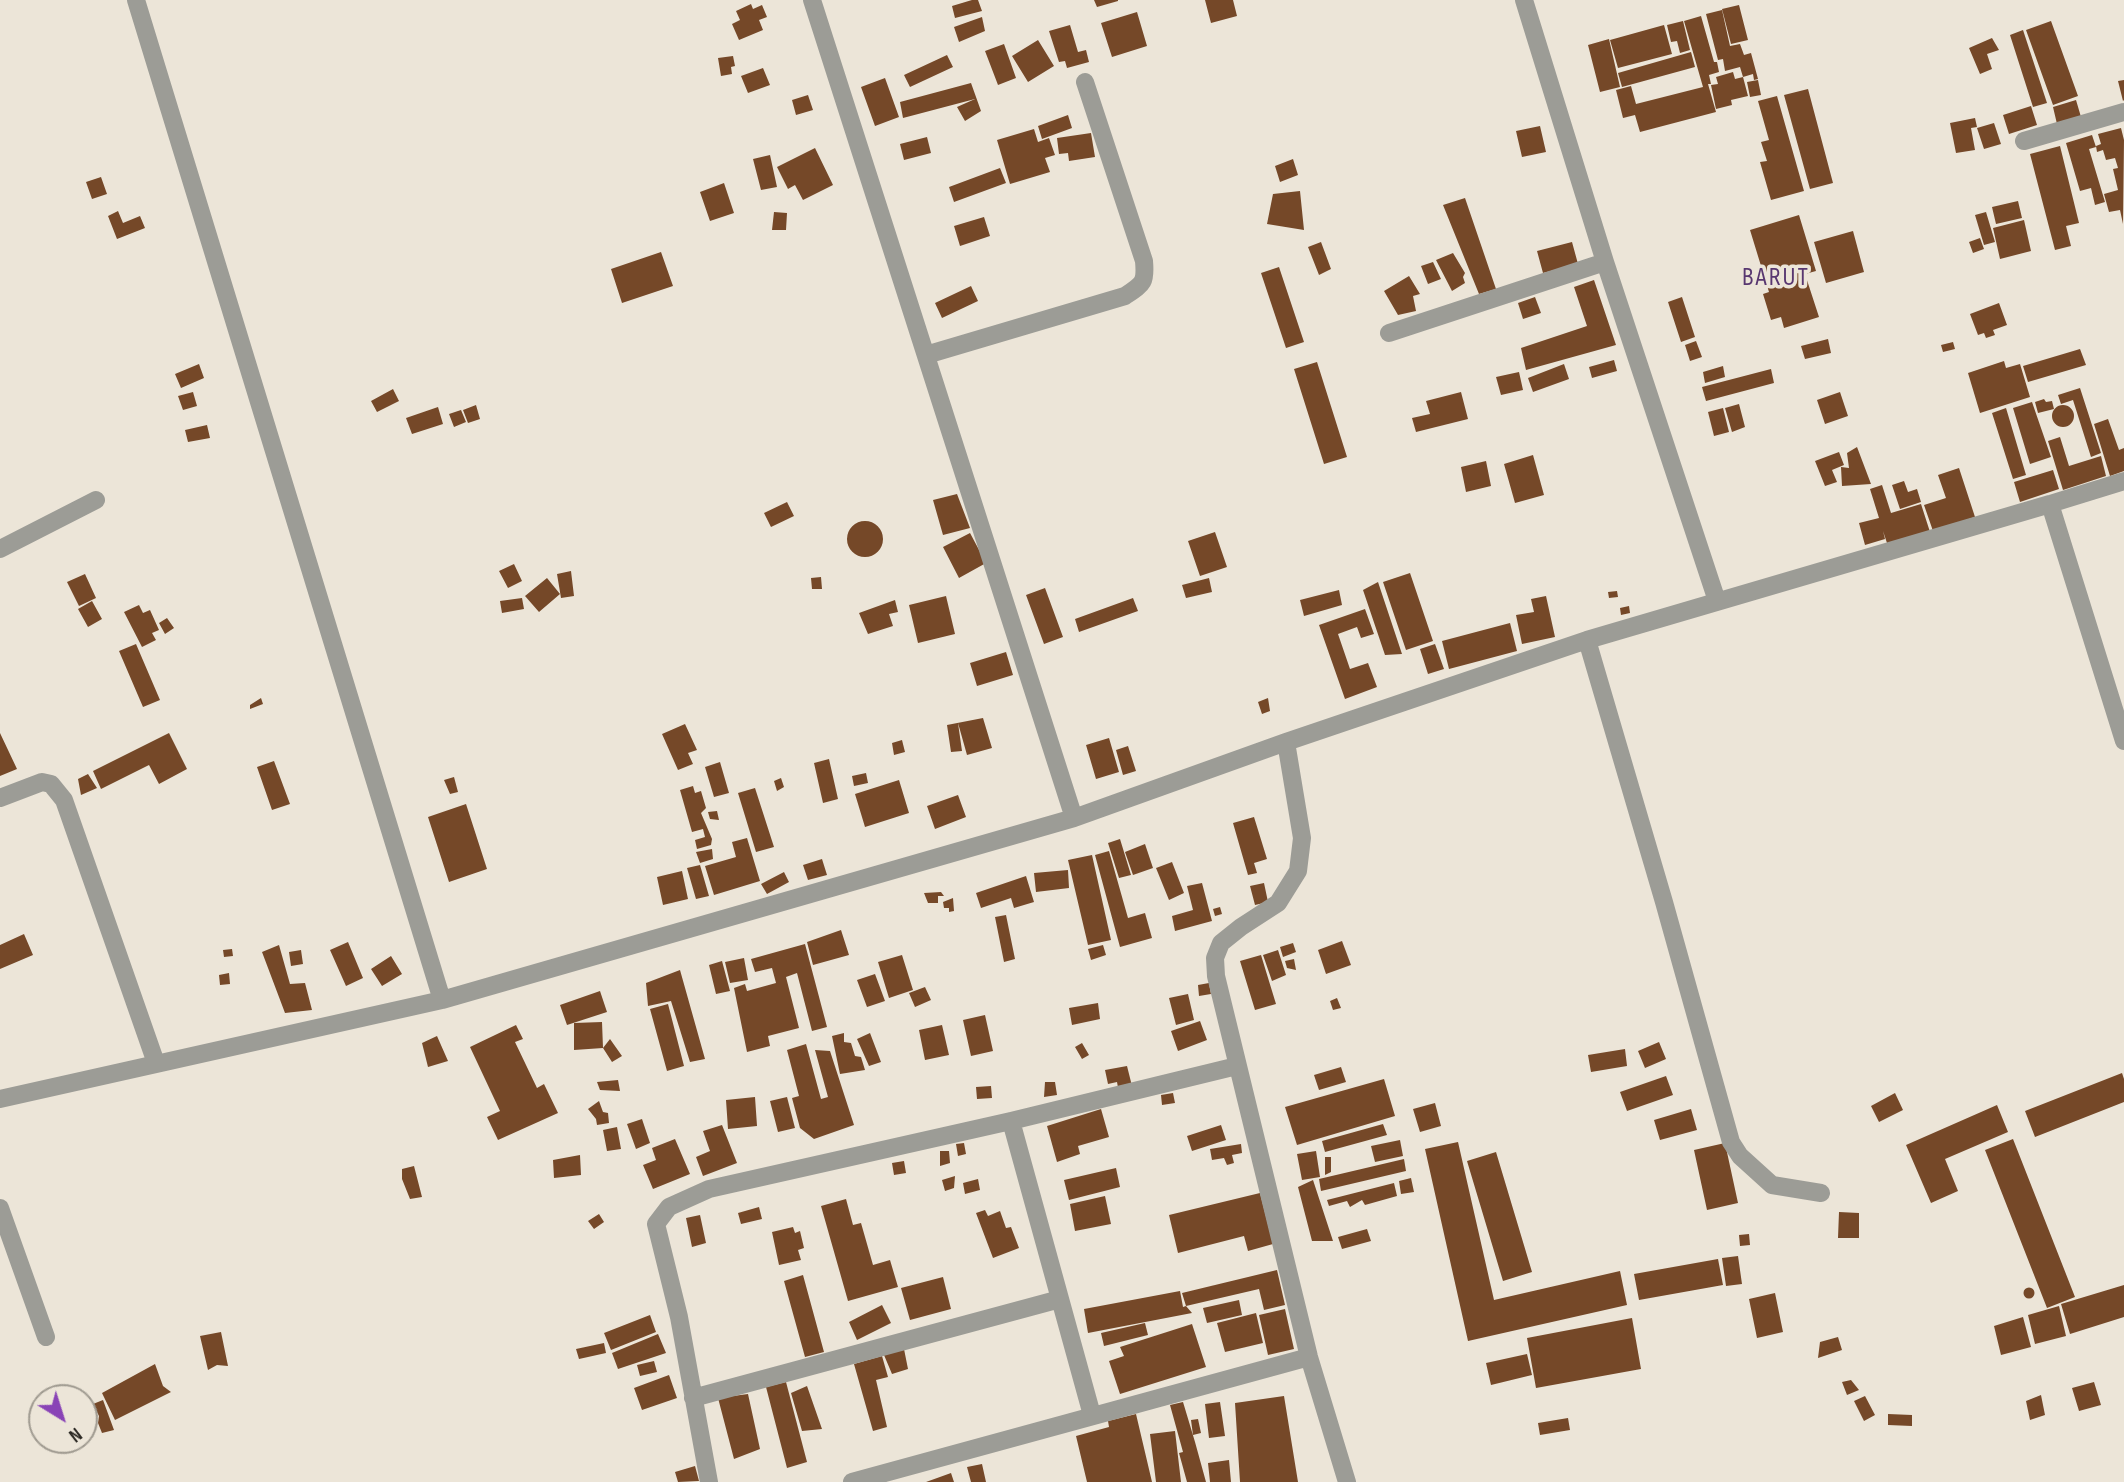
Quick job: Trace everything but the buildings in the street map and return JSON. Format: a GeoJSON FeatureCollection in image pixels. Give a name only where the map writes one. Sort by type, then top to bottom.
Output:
{"type":"FeatureCollection","features":[{"type":"Feature","properties":{"kind":"street"},"geometry":{"type":"LineString","coordinates":[[136,0],[442,1000]]}},
{"type":"Feature","properties":{"kind":"street"},"geometry":{"type":"LineString","coordinates":[[813,0],[1074,818]]}},
{"type":"Feature","properties":{"kind":"street"},"geometry":{"type":"LineString","coordinates":[[1524,0],[1605,262],[1717,601]]}},
{"type":"Feature","properties":{"kind":"street"},"geometry":{"type":"LineString","coordinates":[[926,355],[1125,296],[1142,285],[1146,276],[1144,261],[1085,82]]}},
{"type":"Feature","properties":{"kind":"street"},"geometry":{"type":"LineString","coordinates":[[2024,141],[2124,112]]}},
{"type":"Feature","properties":{"kind":"street"},"geometry":{"type":"LineString","coordinates":[[1388,333],[1605,262]]}},
{"type":"Feature","properties":{"kind":"street"},"geometry":{"type":"LineString","coordinates":[[0,1098],[442,1000],[1074,818],[1286,742],[1587,640],[2124,481]]}},
{"type":"Feature","properties":{"kind":"street"},"geometry":{"type":"LineString","coordinates":[[0,549],[96,500]]}},
{"type":"Feature","properties":{"kind":"street"},"geometry":{"type":"LineString","coordinates":[[2050,504],[2124,741]]}},
{"type":"Feature","properties":{"kind":"street"},"geometry":{"type":"LineString","coordinates":[[1587,640],[1731,1142],[1740,1156],[1772,1185],[1821,1193]]}},
{"type":"Feature","properties":{"kind":"street"},"geometry":{"type":"LineString","coordinates":[[1286,742],[1302,838],[1298,870],[1278,903],[1222,943],[1215,958],[1216,976],[1309,1357],[1347,1482]]}},
{"type":"Feature","properties":{"kind":"street"},"geometry":{"type":"LineString","coordinates":[[0,798],[42,782],[51,784],[64,800],[156,1063]]}},
{"type":"Feature","properties":{"kind":"street"},"geometry":{"type":"LineString","coordinates":[[709,1482],[679,1317],[656,1224],[669,1206],[709,1189],[1011,1121],[1237,1066]]}},
{"type":"Feature","properties":{"kind":"street"},"geometry":{"type":"LineString","coordinates":[[1011,1121],[1092,1416]]}},
{"type":"Feature","properties":{"kind":"street"},"geometry":{"type":"LineString","coordinates":[[0,1208],[46,1337]]}},
{"type":"Feature","properties":{"kind":"street"},"geometry":{"type":"LineString","coordinates":[[694,1398],[1060,1298]]}},
{"type":"Feature","properties":{"kind":"street"},"geometry":{"type":"LineString","coordinates":[[852,1482],[1309,1357]]}},
{"type":"Feature","properties":{"kind":"district","name":"BARUT"},"geometry":{"type":"Point","coordinates":[1776,278]}}]}
